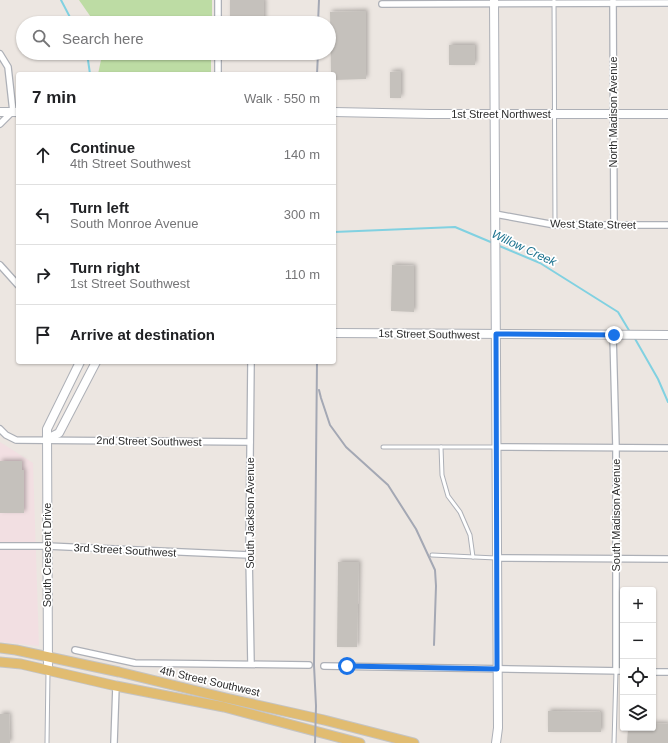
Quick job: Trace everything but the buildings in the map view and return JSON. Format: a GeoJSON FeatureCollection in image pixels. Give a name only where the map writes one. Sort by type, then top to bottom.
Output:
{"type":"FeatureCollection","features":[{"type":"Feature","properties":{"kind":"main road"},"geometry":{"type":"LineString","coordinates":[[494,2],[498,728],[496,743]]}},
{"type":"Feature","properties":{"kind":"main road"},"geometry":{"type":"LineString","coordinates":[[0,112],[16,113]]}},
{"type":"Feature","properties":{"kind":"main road","name":"1st Street Northwest"},"geometry":{"type":"LineString","coordinates":[[336,112],[668,114]]}},
{"type":"Feature","properties":{"kind":"main road","name":"1st Street Southwest"},"geometry":{"type":"LineString","coordinates":[[336,333],[668,335]]}},
{"type":"Feature","properties":{"kind":"main road","name":"South Crescent Drive"},"geometry":{"type":"LineString","coordinates":[[48,670],[47,430],[79,364]]}},
{"type":"Feature","properties":{"kind":"main road"},"geometry":{"type":"LineString","coordinates":[[48,439],[59,433],[95,364]]}},
{"type":"Feature","properties":{"kind":"main road","name":"4th Street Southwest"},"geometry":{"type":"LineString","coordinates":[[0,648],[48,656],[119,672],[324,720],[414,743]]}},
{"type":"Feature","properties":{"kind":"main road","name":"4th Street Southwest"},"geometry":{"type":"LineString","coordinates":[[0,662],[21,664],[116,686],[224,707],[360,743]]}},
{"type":"Feature","properties":{"kind":"street"},"geometry":{"type":"LineString","coordinates":[[218,0],[218,16]]}},
{"type":"Feature","properties":{"kind":"street"},"geometry":{"type":"LineString","coordinates":[[382,4],[613,2],[668,4]]}},
{"type":"Feature","properties":{"kind":"street","name":"North Madison Avenue"},"geometry":{"type":"LineString","coordinates":[[613,2],[614,224]]}},
{"type":"Feature","properties":{"kind":"street"},"geometry":{"type":"LineString","coordinates":[[0,54],[8,67],[16,113],[0,124]]}},
{"type":"Feature","properties":{"kind":"street"},"geometry":{"type":"LineString","coordinates":[[218,60],[218,72]]}},
{"type":"Feature","properties":{"kind":"street","name":"West State Street"},"geometry":{"type":"LineString","coordinates":[[495,218],[555,225],[668,225]]}},
{"type":"Feature","properties":{"kind":"street"},"geometry":{"type":"LineString","coordinates":[[0,265],[16,283]]}},
{"type":"Feature","properties":{"kind":"street","name":"South Madison Avenue"},"geometry":{"type":"LineString","coordinates":[[615,335],[616,671]]}},
{"type":"Feature","properties":{"kind":"street","name":"South Jackson Avenue"},"geometry":{"type":"LineString","coordinates":[[251,364],[249,555],[251,664]]}},
{"type":"Feature","properties":{"kind":"street","name":"2nd Street Southwest"},"geometry":{"type":"LineString","coordinates":[[0,429],[6,435],[16,440],[48,439],[250,442]]}},
{"type":"Feature","properties":{"kind":"street"},"geometry":{"type":"LineString","coordinates":[[496,447],[668,448]]}},
{"type":"Feature","properties":{"kind":"street","name":"3rd Street Southwest"},"geometry":{"type":"LineString","coordinates":[[0,546],[47,546],[249,555]]}},
{"type":"Feature","properties":{"kind":"street"},"geometry":{"type":"LineString","coordinates":[[497,558],[668,560]]}},
{"type":"Feature","properties":{"kind":"street","name":"4th Street Southwest"},"geometry":{"type":"LineString","coordinates":[[76,650],[135,663],[309,665]]}},
{"type":"Feature","properties":{"kind":"street"},"geometry":{"type":"LineString","coordinates":[[324,666],[620,671]]}},
{"type":"Feature","properties":{"kind":"street"},"geometry":{"type":"LineString","coordinates":[[656,672],[668,672]]}},
{"type":"Feature","properties":{"kind":"street"},"geometry":{"type":"LineString","coordinates":[[114,743],[116,686]]}},
{"type":"Feature","properties":{"kind":"lane"},"geometry":{"type":"LineString","coordinates":[[554,2],[555,225]]}},
{"type":"Feature","properties":{"kind":"lane"},"geometry":{"type":"LineString","coordinates":[[383,447],[496,447]]}},
{"type":"Feature","properties":{"kind":"lane"},"geometry":{"type":"LineString","coordinates":[[441,447],[442,475],[448,496],[460,512],[470,535],[473,557]]}},
{"type":"Feature","properties":{"kind":"lane"},"geometry":{"type":"LineString","coordinates":[[432,555],[497,558]]}},
{"type":"Feature","properties":{"kind":"lane"},"geometry":{"type":"LineString","coordinates":[[47,743],[48,670]]}},
{"type":"Feature","properties":{"kind":"lane","name":"South Madison Avenue"},"geometry":{"type":"LineString","coordinates":[[614,743],[616,671]]}},
{"type":"Feature","properties":{"kind":"shaded area"},"geometry":{"type":"Polygon","coordinates":[[[0,442],[33,463],[39,646],[0,642],[0,442]]]}},
{"type":"Feature","properties":{"kind":"green space"},"geometry":{"type":"Polygon","coordinates":[[[79,0],[212,0],[212,16],[90,16],[79,0]]]}},
{"type":"Feature","properties":{"kind":"green space"},"geometry":{"type":"Polygon","coordinates":[[[101,60],[211,60],[211,72],[98,72],[101,60]]]}},
{"type":"Feature","properties":{"kind":"waterway","name":"Willow Creek"},"geometry":{"type":"LineString","coordinates":[[61,0],[69,16]]}},
{"type":"Feature","properties":{"kind":"waterway","name":"Willow Creek"},"geometry":{"type":"LineString","coordinates":[[88,60],[90,72]]}},
{"type":"Feature","properties":{"kind":"waterway","name":"Willow Creek"},"geometry":{"type":"LineString","coordinates":[[336,232],[455,227],[493,243]]}},
{"type":"Feature","properties":{"kind":"waterway","name":"Willow Creek"},"geometry":{"type":"LineString","coordinates":[[497,245],[540,263],[618,312],[630,332]]}},
{"type":"Feature","properties":{"kind":"waterway","name":"Willow Creek"},"geometry":{"type":"LineString","coordinates":[[634,337],[658,379],[668,402]]}},
{"type":"Feature","properties":{"kind":"railway"},"geometry":{"type":"LineString","coordinates":[[318,16],[319,0]]}},
{"type":"Feature","properties":{"kind":"railway"},"geometry":{"type":"LineString","coordinates":[[317,72],[318,60]]}},
{"type":"Feature","properties":{"kind":"railway"},"geometry":{"type":"LineString","coordinates":[[315,743],[316,706],[314,665],[317,364]]}},
{"type":"Feature","properties":{"kind":"railway"},"geometry":{"type":"LineString","coordinates":[[319,390],[330,425],[346,447],[388,485],[416,529],[435,570],[436,586],[434,645]]}},
{"type":"Feature","properties":{"kind":"route"},"geometry":{"type":"LineString","coordinates":[[347,666],[497,669],[496,334],[614,335]]}}]}
